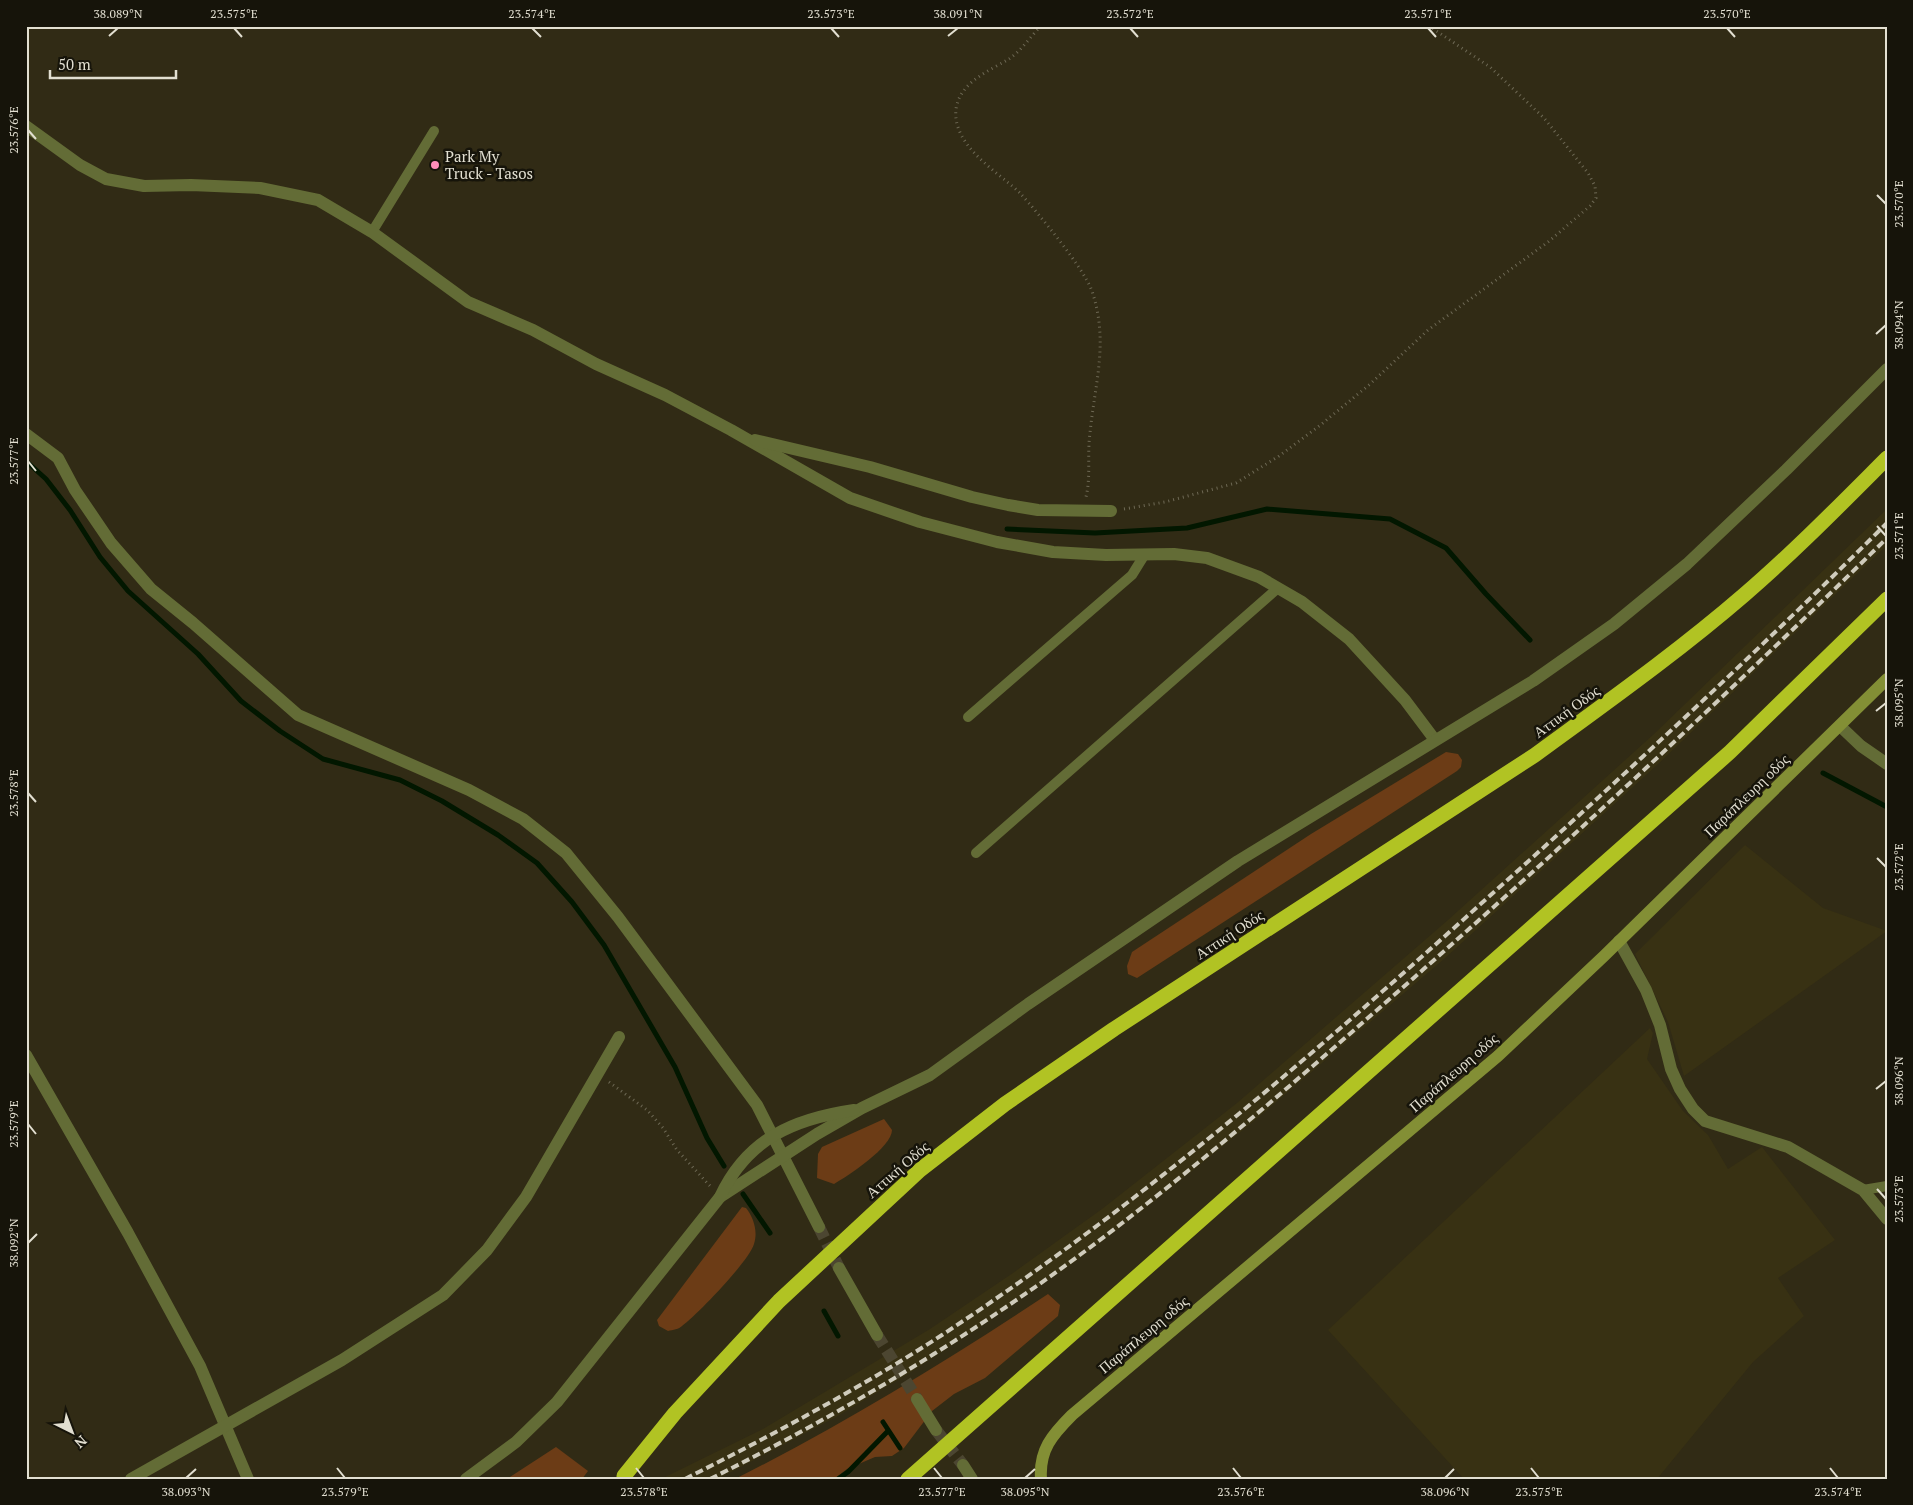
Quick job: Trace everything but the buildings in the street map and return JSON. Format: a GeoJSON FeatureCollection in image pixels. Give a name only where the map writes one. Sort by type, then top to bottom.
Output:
{"type":"FeatureCollection","features":[{"type":"Feature","properties":{"kind":"highway","name":"Αττική Οδός"},"geometry":{"type":"LineString","coordinates":[[624,1476],[675,1413],[779,1301],[920,1170],[1005,1104],[1114,1029],[1535,755],[1617,695],[1691,639],[1744,594],[1887,458]]}},
{"type":"Feature","properties":{"kind":"highway"},"geometry":{"type":"LineString","coordinates":[[908,1479],[1730,752],[1887,599]]}},
{"type":"Feature","properties":{"kind":"street"},"geometry":{"type":"LineString","coordinates":[[26,126],[80,165],[106,179],[144,186],[192,185],[260,188],[318,200],[372,232],[468,302],[534,330],[596,364],[665,395],[850,498],[920,522],[996,542],[1053,552],[1174,554],[1207,558],[1259,577],[1302,602],[1349,639],[1405,700],[1435,740]]}},
{"type":"Feature","properties":{"kind":"street"},"geometry":{"type":"LineString","coordinates":[[720,1198],[783,1156],[862,1108],[930,1076],[1028,1004],[1238,861],[1533,681],[1614,624],[1672,576],[1786,470],[1887,369]]}},
{"type":"Feature","properties":{"kind":"street"},"geometry":{"type":"LineString","coordinates":[[26,434],[58,458],[75,490],[111,543],[151,589],[194,622],[298,715],[469,790],[523,819],[566,853],[618,917],[757,1105],[819,1228]]}},
{"type":"Feature","properties":{"kind":"street"},"geometry":{"type":"LineString","coordinates":[[741,436],[870,468],[972,498],[1038,510],[1111,511]]}},
{"type":"Feature","properties":{"kind":"street","name":"Παράπλευρη οδός"},"geometry":{"type":"LineString","coordinates":[[1041,1479],[1040,1463],[1050,1439],[1072,1415],[1498,1056],[1619,941],[1887,679]]}},
{"type":"Feature","properties":{"kind":"street"},"geometry":{"type":"LineString","coordinates":[[1840,726],[1861,746],[1887,764]]}},
{"type":"Feature","properties":{"kind":"street"},"geometry":{"type":"LineString","coordinates":[[1619,941],[1646,990],[1660,1025],[1671,1069],[1680,1089],[1693,1109],[1705,1121],[1788,1147],[1863,1190],[1887,1219]]}},
{"type":"Feature","properties":{"kind":"street"},"geometry":{"type":"LineString","coordinates":[[131,1479],[342,1360],[443,1295],[488,1250],[526,1197],[619,1037]]}},
{"type":"Feature","properties":{"kind":"street"},"geometry":{"type":"LineString","coordinates":[[26,1055],[61,1112],[171,1312],[227,1426],[248,1479]]}},
{"type":"Feature","properties":{"kind":"street"},"geometry":{"type":"LineString","coordinates":[[466,1479],[516,1442],[557,1402],[720,1198],[731,1175],[747,1156],[773,1136],[802,1121],[862,1108]]}},
{"type":"Feature","properties":{"kind":"street"},"geometry":{"type":"LineString","coordinates":[[839,1268],[877,1335]]}},
{"type":"Feature","properties":{"kind":"street"},"geometry":{"type":"LineString","coordinates":[[917,1399],[936,1430]]}},
{"type":"Feature","properties":{"kind":"street"},"geometry":{"type":"LineString","coordinates":[[963,1465],[972,1479]]}},
{"type":"Feature","properties":{"kind":"lane"},"geometry":{"type":"LineString","coordinates":[[372,232],[434,131]]}},
{"type":"Feature","properties":{"kind":"lane"},"geometry":{"type":"LineString","coordinates":[[968,717],[1132,575],[1145,554]]}},
{"type":"Feature","properties":{"kind":"lane"},"geometry":{"type":"LineString","coordinates":[[976,853],[1278,588]]}},
{"type":"Feature","properties":{"kind":"lane"},"geometry":{"type":"LineString","coordinates":[[1863,1190],[1887,1186]]}},
{"type":"Feature","properties":{"kind":"path"},"geometry":{"type":"LineString","coordinates":[[1041,26],[1010,58],[974,80],[956,107],[956,123],[963,139],[974,152],[1020,194],[1050,230],[1077,264],[1091,289],[1102,337],[1100,371],[1089,434],[1088,488],[1080,511]]}},
{"type":"Feature","properties":{"kind":"path"},"geometry":{"type":"LineString","coordinates":[[1111,511],[1165,502],[1236,483],[1279,456],[1318,428],[1369,385],[1428,330],[1548,242],[1590,206],[1596,198],[1595,186],[1588,173],[1544,118],[1490,67],[1428,26]]}},
{"type":"Feature","properties":{"kind":"path"},"geometry":{"type":"LineString","coordinates":[[598,1074],[647,1110],[663,1128],[684,1158],[720,1198]]}},
{"type":"Feature","properties":{"kind":"shaded area"},"geometry":{"type":"Polygon","coordinates":[[[1887,509],[1887,545],[1657,765],[1444,959],[1254,1121],[1155,1201],[1079,1259],[994,1318],[911,1372],[836,1417],[718,1479],[661,1479],[763,1429],[930,1329],[1013,1273],[1102,1209],[1237,1103],[1448,920],[1654,734],[1887,509]]]}},
{"type":"Feature","properties":{"kind":"shaded area"},"geometry":{"type":"Polygon","coordinates":[[[1446,752],[1458,754],[1462,760],[1461,767],[1457,771],[1137,978],[1128,974],[1127,966],[1132,952],[1311,834],[1446,752]]]}},
{"type":"Feature","properties":{"kind":"shaded area"},"geometry":{"type":"Polygon","coordinates":[[[1745,845],[1823,908],[1887,931],[1684,1076],[1668,1022],[1635,954],[1745,845]]]}},
{"type":"Feature","properties":{"kind":"shaded area"},"geometry":{"type":"Polygon","coordinates":[[[1650,1028],[1653,1033],[1647,1059],[1683,1111],[1708,1135],[1728,1169],[1762,1147],[1835,1240],[1778,1278],[1804,1316],[1753,1362],[1657,1479],[1464,1479],[1328,1330],[1650,1028]]]}},
{"type":"Feature","properties":{"kind":"shaded area"},"geometry":{"type":"Polygon","coordinates":[[[884,1119],[892,1130],[890,1137],[878,1152],[834,1184],[817,1178],[818,1154],[822,1147],[884,1119]]]}},
{"type":"Feature","properties":{"kind":"shaded area"},"geometry":{"type":"Polygon","coordinates":[[[742,1207],[746,1208],[751,1216],[756,1235],[750,1252],[710,1299],[681,1327],[668,1331],[659,1326],[657,1320],[742,1207]]]}},
{"type":"Feature","properties":{"kind":"shaded area"},"geometry":{"type":"Polygon","coordinates":[[[1048,1294],[1060,1305],[1058,1316],[985,1378],[954,1394],[932,1411],[904,1448],[892,1456],[875,1457],[847,1469],[834,1479],[735,1479],[816,1436],[894,1391],[1048,1294]]]}},
{"type":"Feature","properties":{"kind":"shaded area"},"geometry":{"type":"Polygon","coordinates":[[[556,1447],[588,1471],[582,1479],[507,1479],[556,1447]]]}},
{"type":"Feature","properties":{"kind":"waterway"},"geometry":{"type":"LineString","coordinates":[[26,461],[46,479],[70,510],[100,557],[128,591],[198,654],[241,701],[280,731],[323,759],[400,780],[442,801],[498,835],[537,863],[572,902],[604,945],[675,1067],[707,1138],[724,1166]]}},
{"type":"Feature","properties":{"kind":"waterway"},"geometry":{"type":"LineString","coordinates":[[1007,529],[1095,533],[1187,528],[1267,509],[1390,519],[1446,548],[1530,640]]}},
{"type":"Feature","properties":{"kind":"waterway"},"geometry":{"type":"LineString","coordinates":[[1823,773],[1887,807]]}},
{"type":"Feature","properties":{"kind":"waterway"},"geometry":{"type":"LineString","coordinates":[[743,1194],[770,1233]]}},
{"type":"Feature","properties":{"kind":"waterway"},"geometry":{"type":"LineString","coordinates":[[824,1311],[838,1336]]}},
{"type":"Feature","properties":{"kind":"waterway"},"geometry":{"type":"LineString","coordinates":[[883,1422],[900,1448]]}},
{"type":"Feature","properties":{"kind":"waterway"},"geometry":{"type":"LineString","coordinates":[[838,1479],[848,1472],[888,1431]]}},
{"type":"Feature","properties":{"kind":"tunnel"},"geometry":{"type":"LineString","coordinates":[[819,1227],[839,1268]]}},
{"type":"Feature","properties":{"kind":"tunnel"},"geometry":{"type":"LineString","coordinates":[[877,1335],[917,1399]]}},
{"type":"Feature","properties":{"kind":"tunnel"},"geometry":{"type":"LineString","coordinates":[[936,1430],[963,1465]]}},
{"type":"Feature","properties":{"kind":"railway"},"geometry":{"type":"LineString","coordinates":[[685,1479],[815,1411],[942,1335],[1082,1237],[1216,1133],[1346,1023],[1527,863],[1735,671],[1887,523]]}},
{"type":"Feature","properties":{"kind":"railway"},"geometry":{"type":"LineString","coordinates":[[710,1479],[821,1421],[929,1357],[1034,1288],[1167,1188],[1293,1083],[1513,890],[1702,716],[1887,538]]}},
{"type":"Feature","properties":{"kind":"place","name":"Park My Truck - Tasos"},"geometry":{"type":"Point","coordinates":[435,165]}}]}
